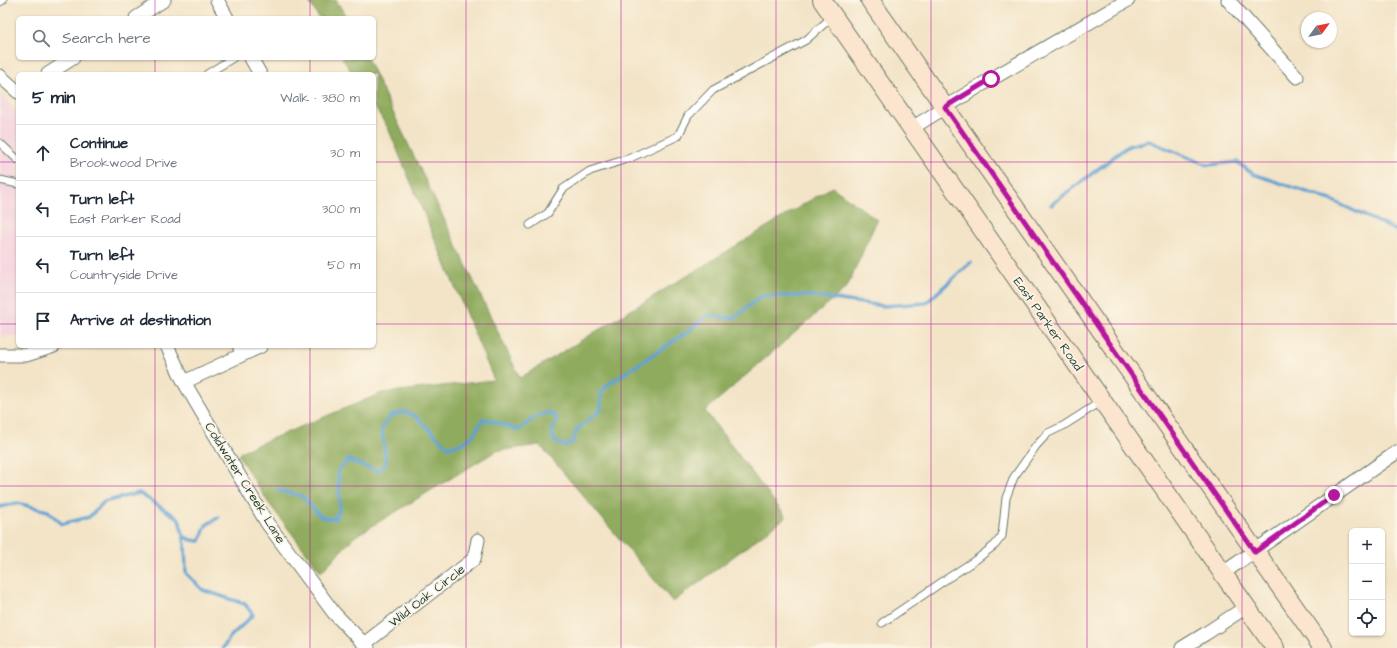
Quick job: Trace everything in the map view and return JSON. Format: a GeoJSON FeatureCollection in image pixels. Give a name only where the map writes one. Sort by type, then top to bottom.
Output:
{"type":"FeatureCollection","features":[{"type":"Feature","properties":{"kind":"main road","name":"East Parker Road"},"geometry":{"type":"LineString","coordinates":[[822,0],[1275,648]]}},
{"type":"Feature","properties":{"kind":"main road"},"geometry":{"type":"LineString","coordinates":[[870,0],[1323,648]]}},
{"type":"Feature","properties":{"kind":"street"},"geometry":{"type":"LineString","coordinates":[[139,16],[164,0]]}},
{"type":"Feature","properties":{"kind":"street"},"geometry":{"type":"LineString","coordinates":[[217,0],[226,16]]}},
{"type":"Feature","properties":{"kind":"street"},"geometry":{"type":"LineString","coordinates":[[912,128],[1011,67],[1128,0]]}},
{"type":"Feature","properties":{"kind":"street"},"geometry":{"type":"LineString","coordinates":[[1228,0],[1297,77]]}},
{"type":"Feature","properties":{"kind":"street"},"geometry":{"type":"LineString","coordinates":[[51,72],[70,60]]}},
{"type":"Feature","properties":{"kind":"street"},"geometry":{"type":"LineString","coordinates":[[252,60],[259,72]]}},
{"type":"Feature","properties":{"kind":"street"},"geometry":{"type":"LineString","coordinates":[[0,76],[16,90]]}},
{"type":"Feature","properties":{"kind":"street"},"geometry":{"type":"LineString","coordinates":[[0,355],[26,355],[48,348]]}},
{"type":"Feature","properties":{"kind":"street","name":"Coldwater Creek Lane"},"geometry":{"type":"LineString","coordinates":[[168,348],[184,382],[267,523],[334,613],[366,646]]}},
{"type":"Feature","properties":{"kind":"street"},"geometry":{"type":"LineString","coordinates":[[184,382],[238,351],[252,348]]}},
{"type":"Feature","properties":{"kind":"street"},"geometry":{"type":"LineString","coordinates":[[1223,573],[1397,452]]}},
{"type":"Feature","properties":{"kind":"street","name":"Wild Oak Circle"},"geometry":{"type":"LineString","coordinates":[[366,646],[474,559],[478,540]]}},
{"type":"Feature","properties":{"kind":"street"},"geometry":{"type":"LineString","coordinates":[[1182,648],[1246,607]]}},
{"type":"Feature","properties":{"kind":"lane"},"geometry":{"type":"LineString","coordinates":[[530,225],[548,213],[563,189],[590,171],[630,158],[678,136],[688,116],[713,90],[806,40],[834,16]]}},
{"type":"Feature","properties":{"kind":"lane"},"geometry":{"type":"LineString","coordinates":[[210,72],[230,60]]}},
{"type":"Feature","properties":{"kind":"lane"},"geometry":{"type":"LineString","coordinates":[[0,143],[16,158]]}},
{"type":"Feature","properties":{"kind":"lane"},"geometry":{"type":"LineString","coordinates":[[0,180],[16,184]]}},
{"type":"Feature","properties":{"kind":"lane"},"geometry":{"type":"LineString","coordinates":[[882,623],[978,559],[995,545],[1002,536],[1006,498],[1014,477],[1036,446],[1048,433],[1063,426],[1102,401]]}},
{"type":"Feature","properties":{"kind":"shaded area"},"geometry":{"type":"Polygon","coordinates":[[[0,93],[16,112],[16,336],[0,337],[0,93]]]}},
{"type":"Feature","properties":{"kind":"green space"},"geometry":{"type":"Polygon","coordinates":[[[308,0],[336,0],[346,16],[318,16],[308,0]]]}},
{"type":"Feature","properties":{"kind":"green space"},"geometry":{"type":"Polygon","coordinates":[[[343,60],[368,60],[374,72],[352,72],[343,60]]]}},
{"type":"Feature","properties":{"kind":"green space"},"geometry":{"type":"Polygon","coordinates":[[[376,77],[520,378],[832,187],[877,220],[847,287],[705,411],[786,517],[673,602],[540,445],[496,451],[354,537],[321,572],[268,502],[238,455],[242,451],[382,393],[494,380],[388,128],[376,109],[376,77]]]}},
{"type":"Feature","properties":{"kind":"waterway"},"geometry":{"type":"LineString","coordinates":[[1051,205],[1128,146],[1149,141],[1207,165],[1237,162],[1253,174],[1331,200],[1397,231]]}},
{"type":"Feature","properties":{"kind":"waterway"},"geometry":{"type":"LineString","coordinates":[[277,490],[302,496],[321,517],[335,519],[340,507],[338,470],[348,460],[377,471],[386,463],[382,428],[391,415],[404,412],[415,416],[448,447],[464,443],[473,435],[483,419],[518,430],[535,417],[549,412],[557,418],[552,432],[554,441],[564,446],[573,442],[577,429],[601,410],[601,392],[610,383],[689,331],[707,315],[734,318],[761,296],[812,296],[883,306],[926,303],[971,262]]}},
{"type":"Feature","properties":{"kind":"waterway"},"geometry":{"type":"LineString","coordinates":[[0,507],[17,503],[48,511],[62,524],[89,517],[104,502],[139,493],[179,519],[185,544],[186,573],[203,590],[245,604],[253,615],[230,637],[223,648]]}},
{"type":"Feature","properties":{"kind":"waterway"},"geometry":{"type":"LineString","coordinates":[[183,536],[191,540],[200,541],[206,525],[219,517]]}},
{"type":"Feature","properties":{"kind":"route"},"geometry":{"type":"LineString","coordinates":[[991,79],[945,107],[1255,552],[1334,495]]}}]}
